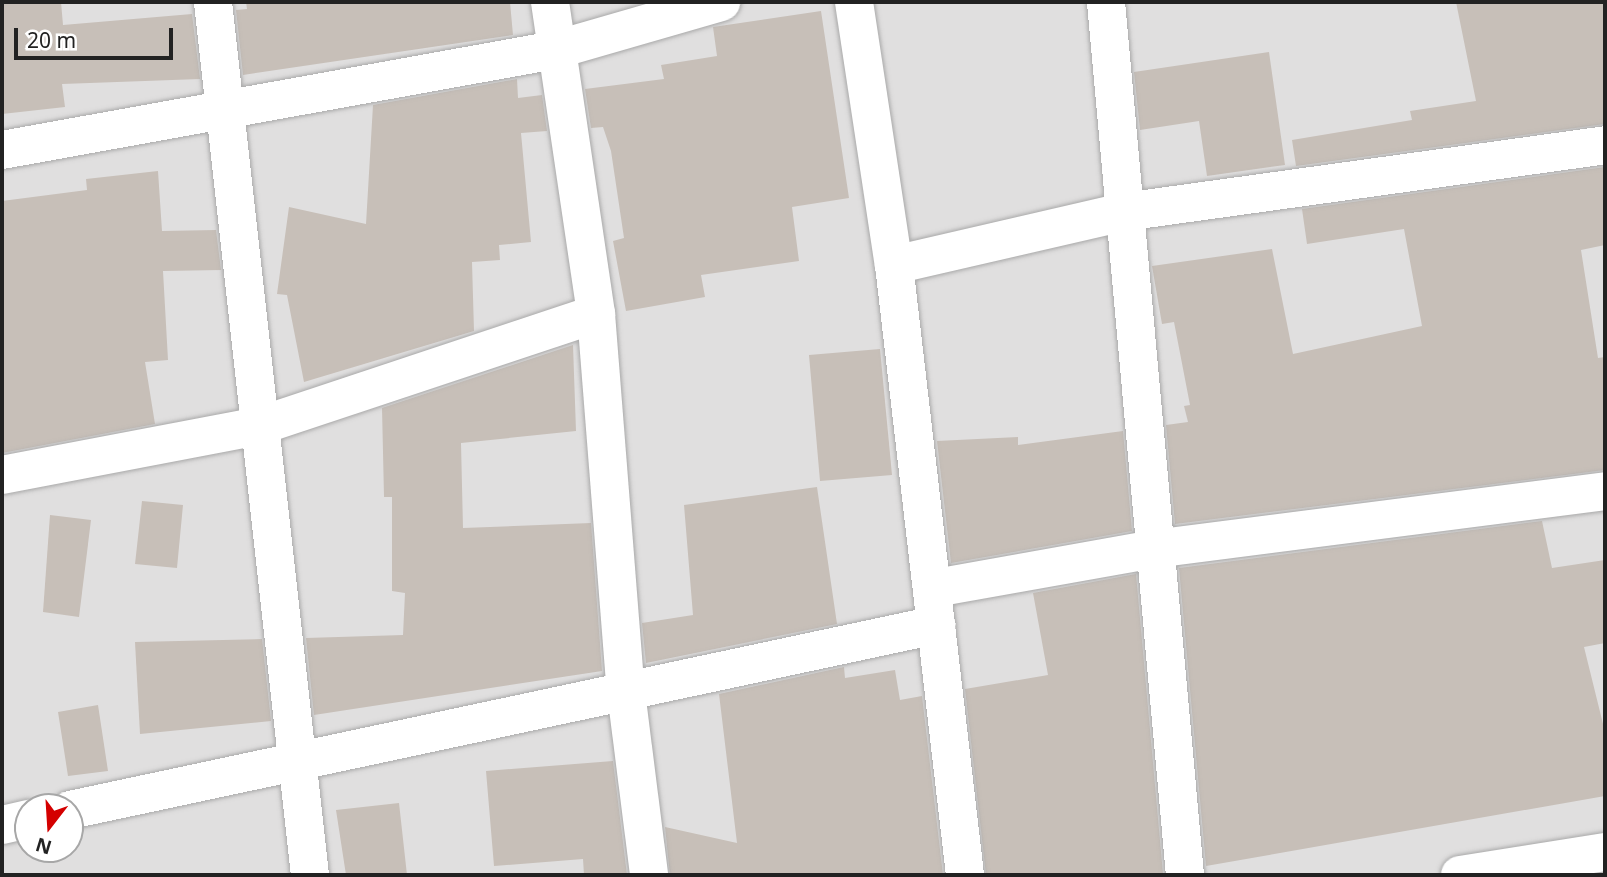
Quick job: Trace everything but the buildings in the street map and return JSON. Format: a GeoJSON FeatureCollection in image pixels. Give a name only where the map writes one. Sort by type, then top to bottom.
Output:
{"type":"FeatureCollection","features":[{"type":"Feature","properties":{"kind":"street"},"geometry":{"type":"LineString","coordinates":[[213,2],[310,875]]}},
{"type":"Feature","properties":{"kind":"street"},"geometry":{"type":"LineString","coordinates":[[550,2],[596,314],[626,692],[649,875]]}},
{"type":"Feature","properties":{"kind":"street"},"geometry":{"type":"LineString","coordinates":[[2,150],[225,112],[555,50],[721,2]]}},
{"type":"Feature","properties":{"kind":"street"},"geometry":{"type":"LineString","coordinates":[[854,2],[894,265],[965,875]]}},
{"type":"Feature","properties":{"kind":"street"},"geometry":{"type":"LineString","coordinates":[[1106,2],[1185,875]]}},
{"type":"Feature","properties":{"kind":"street"},"geometry":{"type":"LineString","coordinates":[[894,265],[1124,212],[1605,145]]}},
{"type":"Feature","properties":{"kind":"street"},"geometry":{"type":"LineString","coordinates":[[2,475],[259,426],[596,314]]}},
{"type":"Feature","properties":{"kind":"street"},"geometry":{"type":"LineString","coordinates":[[84,807],[299,759],[626,692],[935,606],[1154,549],[1605,491]]}},
{"type":"Feature","properties":{"kind":"street"},"geometry":{"type":"LineString","coordinates":[[1460,875],[1508,872],[1605,852]]}},
{"type":"Feature","properties":{"kind":"shaded area"},"geometry":{"type":"Polygon","coordinates":[[[2,2],[1605,2],[1605,875],[2,875],[2,2]]]}}]}
